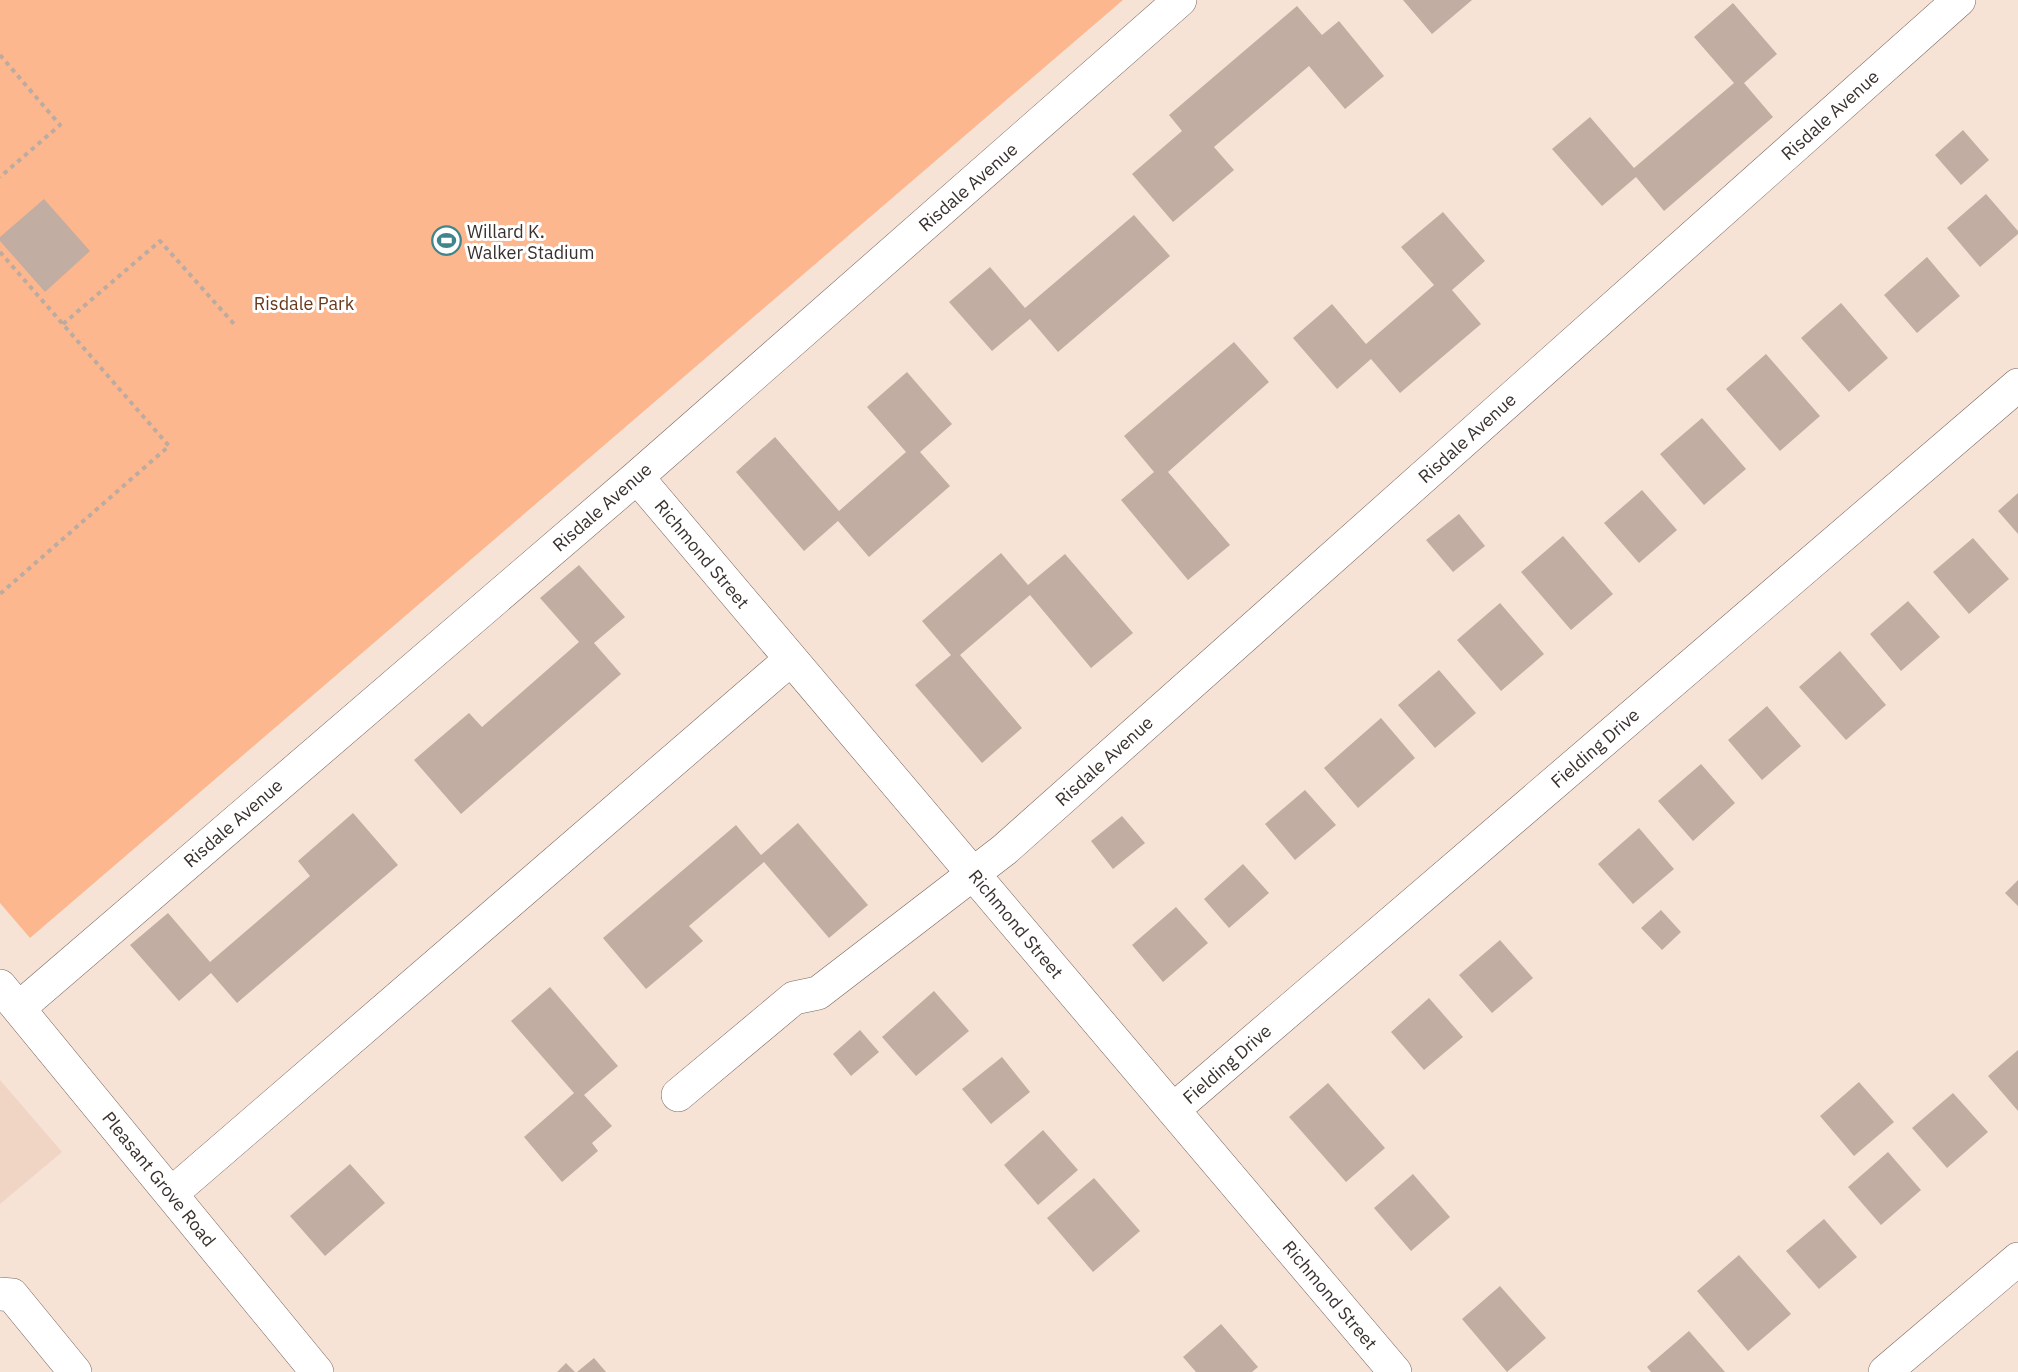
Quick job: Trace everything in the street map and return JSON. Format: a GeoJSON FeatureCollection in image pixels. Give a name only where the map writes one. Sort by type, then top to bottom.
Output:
{"type":"FeatureCollection","features":[{"type":"Feature","properties":{"kind":"street","name":"Risdale Avenue"},"geometry":{"type":"LineString","coordinates":[[9,997],[637,477],[1180,0]]}},
{"type":"Feature","properties":{"kind":"street","name":"Risdale Avenue"},"geometry":{"type":"LineString","coordinates":[[678,1095],[794,998],[818,993],[1013,842],[1959,0]]}},
{"type":"Feature","properties":{"kind":"street","name":"Fielding Drive"},"geometry":{"type":"LineString","coordinates":[[1173,1110],[2018,385]]}},
{"type":"Feature","properties":{"kind":"street","name":"Richmond Street"},"geometry":{"type":"LineString","coordinates":[[637,477],[1395,1372]]}},
{"type":"Feature","properties":{"kind":"street"},"geometry":{"type":"LineString","coordinates":[[171,1194],[791,659]]}},
{"type":"Feature","properties":{"kind":"street","name":"Pleasant Grove Road"},"geometry":{"type":"LineString","coordinates":[[9,997],[317,1372]]}},
{"type":"Feature","properties":{"kind":"street"},"geometry":{"type":"LineString","coordinates":[[1885,1372],[2018,1259]]}},
{"type":"Feature","properties":{"kind":"street"},"geometry":{"type":"LineString","coordinates":[[0,1294],[12,1295],[75,1372]]}},
{"type":"Feature","properties":{"kind":"path"},"geometry":{"type":"LineString","coordinates":[[0,55],[60,125],[0,177]]}},
{"type":"Feature","properties":{"kind":"path"},"geometry":{"type":"LineString","coordinates":[[63,324],[160,241],[234,324]]}},
{"type":"Feature","properties":{"kind":"path"},"geometry":{"type":"LineString","coordinates":[[0,252],[169,446],[0,594]]}},
{"type":"Feature","properties":{"kind":"shaded area"},"geometry":{"type":"Polygon","coordinates":[[[0,1080],[62,1152],[0,1204],[0,1080]]]}},
{"type":"Feature","properties":{"kind":"green space","name":"Risdale Park"},"geometry":{"type":"Polygon","coordinates":[[[0,0],[1123,0],[30,938],[0,903],[0,0]]]}},
{"type":"Feature","properties":{"kind":"building"},"geometry":{"type":"Polygon","coordinates":[[[1403,0],[1472,0],[1432,34],[1403,0]]]}},
{"type":"Feature","properties":{"kind":"building"},"geometry":{"type":"Polygon","coordinates":[[[1733,3],[1777,54],[1744,83],[1773,117],[1664,211],[1636,177],[1602,206],[1552,149],[1590,117],[1634,168],[1734,83],[1694,37],[1733,3]]]}},
{"type":"Feature","properties":{"kind":"building"},"geometry":{"type":"Polygon","coordinates":[[[1297,6],[1322,35],[1339,21],[1384,76],[1345,109],[1309,66],[1214,147],[1234,170],[1173,222],[1132,174],[1182,131],[1169,115],[1297,6]]]}},
{"type":"Feature","properties":{"kind":"building"},"geometry":{"type":"Polygon","coordinates":[[[1963,130],[1989,160],[1961,185],[1935,155],[1963,130]]]}},
{"type":"Feature","properties":{"kind":"building"},"geometry":{"type":"Polygon","coordinates":[[[1986,194],[2018,231],[2018,234],[1980,267],[1947,228],[1986,194]]]}},
{"type":"Feature","properties":{"kind":"building"},"geometry":{"type":"Polygon","coordinates":[[[44,199],[90,251],[45,292],[0,241],[0,237],[44,199]]]}},
{"type":"Feature","properties":{"kind":"building"},"geometry":{"type":"Polygon","coordinates":[[[1443,212],[1485,261],[1452,290],[1481,324],[1400,393],[1371,359],[1337,389],[1293,338],[1332,304],[1366,344],[1434,285],[1401,247],[1443,212]]]}},
{"type":"Feature","properties":{"kind":"building"},"geometry":{"type":"Polygon","coordinates":[[[1134,215],[1170,256],[1058,352],[1030,319],[992,351],[949,302],[990,267],[1025,308],[1134,215]]]}},
{"type":"Feature","properties":{"kind":"building"},"geometry":{"type":"Polygon","coordinates":[[[1927,257],[1960,296],[1917,333],[1884,295],[1927,257]]]}},
{"type":"Feature","properties":{"kind":"building"},"geometry":{"type":"Polygon","coordinates":[[[1841,303],[1888,358],[1849,392],[1801,338],[1841,303]]]}},
{"type":"Feature","properties":{"kind":"building"},"geometry":{"type":"Polygon","coordinates":[[[1234,342],[1269,382],[1168,472],[1230,545],[1188,580],[1121,500],[1154,472],[1124,436],[1234,342]]]}},
{"type":"Feature","properties":{"kind":"building"},"geometry":{"type":"Polygon","coordinates":[[[1766,354],[1820,416],[1780,451],[1726,389],[1766,354]]]}},
{"type":"Feature","properties":{"kind":"building"},"geometry":{"type":"Polygon","coordinates":[[[907,372],[952,424],[920,452],[950,486],[869,557],[838,521],[804,551],[736,472],[775,437],[839,511],[906,452],[867,407],[907,372]]]}},
{"type":"Feature","properties":{"kind":"building"},"geometry":{"type":"Polygon","coordinates":[[[1702,418],[1746,469],[1704,505],[1660,454],[1702,418]]]}},
{"type":"Feature","properties":{"kind":"building"},"geometry":{"type":"Polygon","coordinates":[[[1642,490],[1677,530],[1639,563],[1604,523],[1642,490]]]}},
{"type":"Feature","properties":{"kind":"building"},"geometry":{"type":"Polygon","coordinates":[[[2018,493],[2018,534],[1998,511],[2018,493]]]}},
{"type":"Feature","properties":{"kind":"building"},"geometry":{"type":"Polygon","coordinates":[[[1459,514],[1485,546],[1453,572],[1426,540],[1459,514]]]}},
{"type":"Feature","properties":{"kind":"building"},"geometry":{"type":"Polygon","coordinates":[[[1563,536],[1613,594],[1571,630],[1521,572],[1563,536]]]}},
{"type":"Feature","properties":{"kind":"building"},"geometry":{"type":"Polygon","coordinates":[[[1973,538],[2009,579],[1969,614],[1933,572],[1973,538]]]}},
{"type":"Feature","properties":{"kind":"building"},"geometry":{"type":"Polygon","coordinates":[[[1001,553],[1028,585],[1065,554],[1133,633],[1091,668],[1030,595],[960,655],[1022,728],[982,763],[915,685],[951,655],[922,621],[1001,553]]]}},
{"type":"Feature","properties":{"kind":"building"},"geometry":{"type":"Polygon","coordinates":[[[579,565],[625,617],[594,643],[621,674],[461,814],[414,760],[469,713],[482,727],[579,642],[540,598],[579,565]]]}},
{"type":"Feature","properties":{"kind":"building"},"geometry":{"type":"Polygon","coordinates":[[[1908,601],[1940,637],[1901,671],[1870,634],[1908,601]]]}},
{"type":"Feature","properties":{"kind":"building"},"geometry":{"type":"Polygon","coordinates":[[[1500,603],[1544,654],[1501,691],[1457,640],[1500,603]]]}},
{"type":"Feature","properties":{"kind":"building"},"geometry":{"type":"Polygon","coordinates":[[[1840,651],[1886,705],[1846,740],[1799,687],[1840,651]]]}},
{"type":"Feature","properties":{"kind":"building"},"geometry":{"type":"Polygon","coordinates":[[[1439,670],[1476,713],[1435,748],[1398,705],[1439,670]]]}},
{"type":"Feature","properties":{"kind":"building"},"geometry":{"type":"Polygon","coordinates":[[[1767,706],[1801,746],[1762,780],[1728,740],[1767,706]]]}},
{"type":"Feature","properties":{"kind":"building"},"geometry":{"type":"Polygon","coordinates":[[[1381,718],[1415,758],[1358,808],[1324,768],[1381,718]]]}},
{"type":"Feature","properties":{"kind":"building"},"geometry":{"type":"Polygon","coordinates":[[[1701,764],[1735,803],[1693,841],[1658,801],[1701,764]]]}},
{"type":"Feature","properties":{"kind":"building"},"geometry":{"type":"Polygon","coordinates":[[[1305,790],[1336,825],[1295,860],[1265,824],[1305,790]]]}},
{"type":"Feature","properties":{"kind":"building"},"geometry":{"type":"Polygon","coordinates":[[[353,813],[398,865],[237,1003],[211,973],[179,1001],[130,945],[168,913],[210,962],[310,876],[298,861],[353,813]]]}},
{"type":"Feature","properties":{"kind":"building"},"geometry":{"type":"Polygon","coordinates":[[[1122,816],[1145,843],[1113,869],[1091,841],[1122,816]]]}},
{"type":"Feature","properties":{"kind":"building"},"geometry":{"type":"Polygon","coordinates":[[[798,823],[868,905],[829,938],[764,862],[689,926],[703,941],[646,989],[603,938],[736,825],[761,855],[798,823]]]}},
{"type":"Feature","properties":{"kind":"building"},"geometry":{"type":"Polygon","coordinates":[[[1639,828],[1674,869],[1633,904],[1598,864],[1639,828]]]}},
{"type":"Feature","properties":{"kind":"building"},"geometry":{"type":"Polygon","coordinates":[[[1243,864],[1269,893],[1229,928],[1204,899],[1243,864]]]}},
{"type":"Feature","properties":{"kind":"building"},"geometry":{"type":"Polygon","coordinates":[[[2018,880],[2018,906],[2005,893],[2018,880]]]}},
{"type":"Feature","properties":{"kind":"building"},"geometry":{"type":"Polygon","coordinates":[[[1176,907],[1208,943],[1163,982],[1132,945],[1176,907]]]}},
{"type":"Feature","properties":{"kind":"building"},"geometry":{"type":"Polygon","coordinates":[[[1661,910],[1681,932],[1662,950],[1641,928],[1661,910]]]}},
{"type":"Feature","properties":{"kind":"building"},"geometry":{"type":"Polygon","coordinates":[[[1500,940],[1533,978],[1492,1013],[1459,975],[1500,940]]]}},
{"type":"Feature","properties":{"kind":"building"},"geometry":{"type":"Polygon","coordinates":[[[550,987],[618,1066],[584,1095],[612,1126],[592,1143],[598,1151],[562,1182],[524,1137],[574,1093],[511,1021],[550,987]]]}},
{"type":"Feature","properties":{"kind":"building"},"geometry":{"type":"Polygon","coordinates":[[[934,991],[969,1031],[916,1076],[882,1037],[934,991]]]}},
{"type":"Feature","properties":{"kind":"building"},"geometry":{"type":"Polygon","coordinates":[[[1429,998],[1463,1037],[1424,1070],[1391,1032],[1429,998]]]}},
{"type":"Feature","properties":{"kind":"building"},"geometry":{"type":"Polygon","coordinates":[[[860,1030],[879,1052],[851,1076],[833,1054],[860,1030]]]}},
{"type":"Feature","properties":{"kind":"building"},"geometry":{"type":"Polygon","coordinates":[[[2018,1050],[2018,1111],[1988,1076],[2018,1050]]]}},
{"type":"Feature","properties":{"kind":"building"},"geometry":{"type":"Polygon","coordinates":[[[1002,1057],[1030,1092],[991,1124],[962,1089],[1002,1057]]]}},
{"type":"Feature","properties":{"kind":"building"},"geometry":{"type":"Polygon","coordinates":[[[1859,1082],[1894,1122],[1854,1156],[1820,1116],[1859,1082]]]}},
{"type":"Feature","properties":{"kind":"building"},"geometry":{"type":"Polygon","coordinates":[[[1328,1083],[1385,1148],[1346,1182],[1289,1117],[1328,1083]]]}},
{"type":"Feature","properties":{"kind":"building"},"geometry":{"type":"Polygon","coordinates":[[[1953,1093],[1988,1132],[1947,1168],[1912,1128],[1953,1093]]]}},
{"type":"Feature","properties":{"kind":"building"},"geometry":{"type":"Polygon","coordinates":[[[1043,1130],[1078,1170],[1038,1205],[1004,1165],[1043,1130]]]}},
{"type":"Feature","properties":{"kind":"building"},"geometry":{"type":"Polygon","coordinates":[[[1888,1152],[1921,1190],[1881,1225],[1848,1187],[1888,1152]]]}},
{"type":"Feature","properties":{"kind":"building"},"geometry":{"type":"Polygon","coordinates":[[[350,1164],[385,1203],[325,1256],[290,1216],[350,1164]]]}},
{"type":"Feature","properties":{"kind":"building"},"geometry":{"type":"Polygon","coordinates":[[[1413,1174],[1450,1217],[1411,1251],[1374,1208],[1413,1174]]]}},
{"type":"Feature","properties":{"kind":"building"},"geometry":{"type":"Polygon","coordinates":[[[1094,1178],[1140,1231],[1093,1272],[1047,1218],[1094,1178]]]}},
{"type":"Feature","properties":{"kind":"building"},"geometry":{"type":"Polygon","coordinates":[[[1824,1219],[1857,1257],[1819,1289],[1786,1251],[1824,1219]]]}},
{"type":"Feature","properties":{"kind":"building"},"geometry":{"type":"Polygon","coordinates":[[[1739,1255],[1791,1314],[1748,1351],[1697,1291],[1739,1255]]]}},
{"type":"Feature","properties":{"kind":"building"},"geometry":{"type":"Polygon","coordinates":[[[1500,1286],[1546,1338],[1507,1372],[1462,1319],[1500,1286]]]}},
{"type":"Feature","properties":{"kind":"building"},"geometry":{"type":"Polygon","coordinates":[[[1221,1324],[1258,1367],[1252,1372],[1196,1372],[1183,1357],[1221,1324]]]}},
{"type":"Feature","properties":{"kind":"building"},"geometry":{"type":"Polygon","coordinates":[[[1689,1331],[1725,1372],[1651,1372],[1647,1367],[1689,1331]]]}},
{"type":"Feature","properties":{"kind":"building"},"geometry":{"type":"Polygon","coordinates":[[[594,1358],[606,1372],[577,1372],[594,1358]]]}},
{"type":"Feature","properties":{"kind":"building"},"geometry":{"type":"Polygon","coordinates":[[[566,1363],[575,1372],[557,1372],[566,1363]]]}},
{"type":"Feature","properties":{"kind":"place","name":"Willard K. Walker Stadium"},"geometry":{"type":"Point","coordinates":[446,241]}}]}
